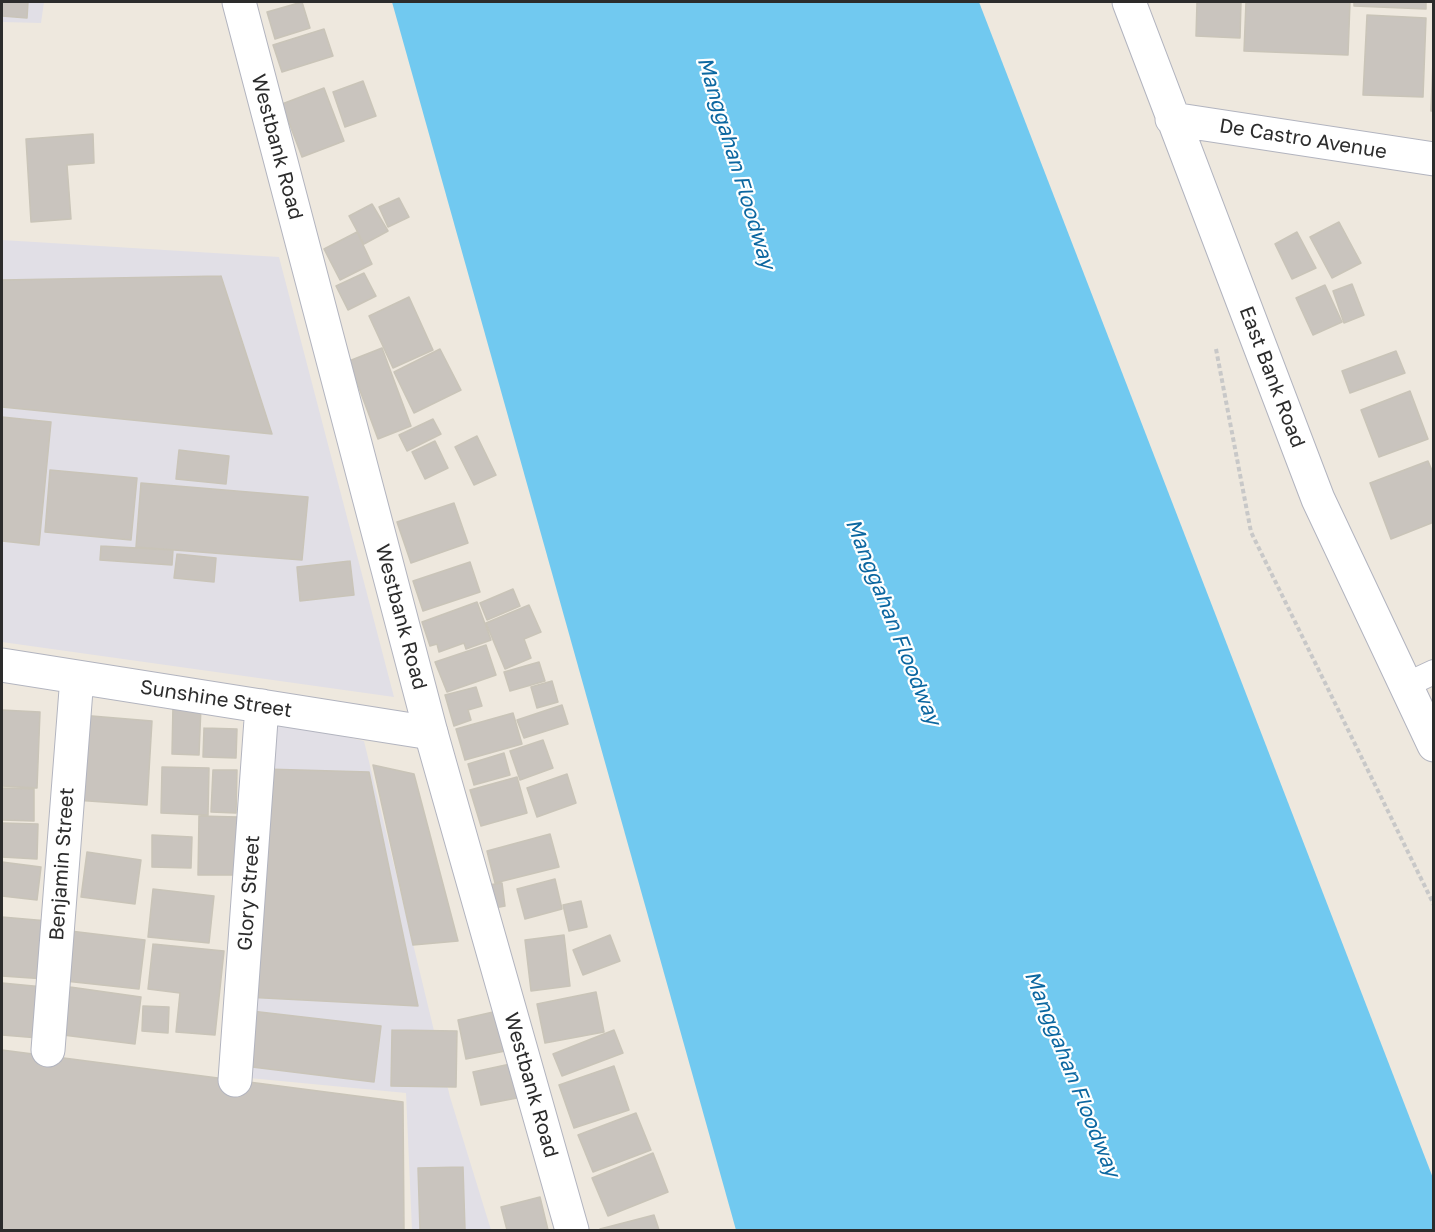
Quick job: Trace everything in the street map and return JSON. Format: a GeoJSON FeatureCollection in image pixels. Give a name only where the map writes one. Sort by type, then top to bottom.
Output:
{"type":"FeatureCollection","features":[{"type":"Feature","properties":{"kind":"street","name":"Westbank Road"},"geometry":{"type":"LineString","coordinates":[[239,2],[431,733],[572,1230]]}},
{"type":"Feature","properties":{"kind":"street","name":"East Bank Road"},"geometry":{"type":"LineString","coordinates":[[1129,2],[1318,499],[1420,679],[1434,745]]}},
{"type":"Feature","properties":{"kind":"street","name":"De Castro Avenue"},"geometry":{"type":"LineString","coordinates":[[1172,118],[1434,159]]}},
{"type":"Feature","properties":{"kind":"street","name":"Sunshine Street"},"geometry":{"type":"LineString","coordinates":[[2,665],[431,733]]}},
{"type":"Feature","properties":{"kind":"street","name":"Benjamin Street"},"geometry":{"type":"LineString","coordinates":[[48,1050],[76,677]]}},
{"type":"Feature","properties":{"kind":"street","name":"Glory Street"},"geometry":{"type":"LineString","coordinates":[[235,1080],[262,706]]}},
{"type":"Feature","properties":{"kind":"path"},"geometry":{"type":"LineString","coordinates":[[1216,348],[1251,532],[1434,905]]}},
{"type":"Feature","properties":{"kind":"shaded area"},"geometry":{"type":"Polygon","coordinates":[[[2,2],[44,2],[41,23],[2,22],[2,2]]]}},
{"type":"Feature","properties":{"kind":"shaded area"},"geometry":{"type":"Polygon","coordinates":[[[2,240],[279,257],[394,697],[2,642],[2,240]]]}},
{"type":"Feature","properties":{"kind":"shaded area"},"geometry":{"type":"Polygon","coordinates":[[[266,719],[364,741],[450,1097],[491,1230],[412,1230],[406,1093],[239,1077],[266,719]]]}},
{"type":"Feature","properties":{"kind":"water","name":"Manggahan Floodway"},"geometry":{"type":"Polygon","coordinates":[[[392,2],[979,2],[1433,1178],[1433,1230],[736,1230],[392,2]]]}},
{"type":"Feature","properties":{"kind":"building"},"geometry":{"type":"Polygon","coordinates":[[[2,2],[28,2],[27,18],[2,16],[2,2]]]}},
{"type":"Feature","properties":{"kind":"building"},"geometry":{"type":"Polygon","coordinates":[[[302,2],[310,28],[275,39],[267,12],[302,2]]]}},
{"type":"Feature","properties":{"kind":"building"},"geometry":{"type":"Polygon","coordinates":[[[1197,2],[1241,2],[1240,38],[1196,36],[1197,2]]]}},
{"type":"Feature","properties":{"kind":"building"},"geometry":{"type":"Polygon","coordinates":[[[1246,2],[1350,2],[1348,55],[1244,51],[1246,2]]]}},
{"type":"Feature","properties":{"kind":"building"},"geometry":{"type":"Polygon","coordinates":[[[1354,2],[1426,2],[1426,9],[1354,6],[1354,2]]]}},
{"type":"Feature","properties":{"kind":"building"},"geometry":{"type":"Polygon","coordinates":[[[1367,15],[1426,18],[1423,97],[1363,95],[1367,15]]]}},
{"type":"Feature","properties":{"kind":"building"},"geometry":{"type":"Polygon","coordinates":[[[324,29],[333,56],[282,72],[273,45],[324,29]]]}},
{"type":"Feature","properties":{"kind":"building"},"geometry":{"type":"Polygon","coordinates":[[[1434,35],[1434,111],[1431,111],[1434,35]]]}},
{"type":"Feature","properties":{"kind":"building"},"geometry":{"type":"Polygon","coordinates":[[[363,81],[376,116],[345,127],[333,92],[363,81]]]}},
{"type":"Feature","properties":{"kind":"building"},"geometry":{"type":"Polygon","coordinates":[[[324,88],[344,141],[302,157],[282,104],[324,88]]]}},
{"type":"Feature","properties":{"kind":"building"},"geometry":{"type":"Polygon","coordinates":[[[93,134],[94,163],[67,165],[71,219],[31,222],[26,139],[93,134]]]}},
{"type":"Feature","properties":{"kind":"building"},"geometry":{"type":"Polygon","coordinates":[[[399,198],[409,217],[388,227],[379,207],[399,198]]]}},
{"type":"Feature","properties":{"kind":"building"},"geometry":{"type":"Polygon","coordinates":[[[372,204],[388,231],[364,244],[349,216],[372,204]]]}},
{"type":"Feature","properties":{"kind":"building"},"geometry":{"type":"Polygon","coordinates":[[[1339,222],[1361,263],[1332,278],[1310,237],[1339,222]]]}},
{"type":"Feature","properties":{"kind":"building"},"geometry":{"type":"Polygon","coordinates":[[[357,232],[372,264],[340,280],[324,249],[357,232]]]}},
{"type":"Feature","properties":{"kind":"building"},"geometry":{"type":"Polygon","coordinates":[[[1297,232],[1316,268],[1292,279],[1275,244],[1297,232]]]}},
{"type":"Feature","properties":{"kind":"building"},"geometry":{"type":"Polygon","coordinates":[[[364,273],[376,296],[348,310],[336,286],[364,273]]]}},
{"type":"Feature","properties":{"kind":"building"},"geometry":{"type":"Polygon","coordinates":[[[221,276],[272,434],[2,407],[2,280],[221,276]]]}},
{"type":"Feature","properties":{"kind":"building"},"geometry":{"type":"Polygon","coordinates":[[[1352,284],[1364,315],[1344,323],[1333,291],[1352,284]]]}},
{"type":"Feature","properties":{"kind":"building"},"geometry":{"type":"Polygon","coordinates":[[[1325,285],[1342,322],[1313,335],[1296,298],[1325,285]]]}},
{"type":"Feature","properties":{"kind":"building"},"geometry":{"type":"Polygon","coordinates":[[[409,297],[433,350],[393,368],[369,316],[409,297]]]}},
{"type":"Feature","properties":{"kind":"building"},"geometry":{"type":"Polygon","coordinates":[[[382,348],[411,426],[378,439],[349,361],[382,348]]]}},
{"type":"Feature","properties":{"kind":"building"},"geometry":{"type":"Polygon","coordinates":[[[440,349],[461,390],[414,413],[394,372],[440,349]]]}},
{"type":"Feature","properties":{"kind":"building"},"geometry":{"type":"Polygon","coordinates":[[[1396,351],[1405,373],[1350,393],[1342,371],[1396,351]]]}},
{"type":"Feature","properties":{"kind":"building"},"geometry":{"type":"Polygon","coordinates":[[[1410,391],[1428,439],[1379,457],[1361,410],[1410,391]]]}},
{"type":"Feature","properties":{"kind":"building"},"geometry":{"type":"Polygon","coordinates":[[[2,417],[51,422],[39,545],[2,541],[2,417]]]}},
{"type":"Feature","properties":{"kind":"building"},"geometry":{"type":"Polygon","coordinates":[[[433,419],[441,434],[407,451],[399,435],[433,419]]]}},
{"type":"Feature","properties":{"kind":"building"},"geometry":{"type":"Polygon","coordinates":[[[477,436],[496,475],[474,485],[455,447],[477,436]]]}},
{"type":"Feature","properties":{"kind":"building"},"geometry":{"type":"Polygon","coordinates":[[[435,441],[448,468],[425,479],[412,452],[435,441]]]}},
{"type":"Feature","properties":{"kind":"building"},"geometry":{"type":"Polygon","coordinates":[[[179,450],[229,456],[226,484],[176,479],[179,450]]]}},
{"type":"Feature","properties":{"kind":"building"},"geometry":{"type":"Polygon","coordinates":[[[1428,461],[1434,475],[1434,522],[1391,539],[1370,483],[1428,461]]]}},
{"type":"Feature","properties":{"kind":"building"},"geometry":{"type":"Polygon","coordinates":[[[50,470],[137,478],[131,540],[45,532],[50,470]]]}},
{"type":"Feature","properties":{"kind":"building"},"geometry":{"type":"Polygon","coordinates":[[[141,483],[308,497],[302,560],[136,547],[141,483]]]}},
{"type":"Feature","properties":{"kind":"building"},"geometry":{"type":"Polygon","coordinates":[[[454,503],[468,543],[411,563],[397,522],[454,503]]]}},
{"type":"Feature","properties":{"kind":"building"},"geometry":{"type":"Polygon","coordinates":[[[101,546],[173,550],[172,565],[100,560],[101,546]]]}},
{"type":"Feature","properties":{"kind":"building"},"geometry":{"type":"Polygon","coordinates":[[[177,554],[216,558],[214,582],[174,578],[177,554]]]}},
{"type":"Feature","properties":{"kind":"building"},"geometry":{"type":"Polygon","coordinates":[[[350,561],[354,595],[300,601],[297,567],[350,561]]]}},
{"type":"Feature","properties":{"kind":"building"},"geometry":{"type":"Polygon","coordinates":[[[470,562],[480,592],[423,611],[413,581],[470,562]]]}},
{"type":"Feature","properties":{"kind":"building"},"geometry":{"type":"Polygon","coordinates":[[[513,589],[520,606],[487,620],[480,603],[513,589]]]}},
{"type":"Feature","properties":{"kind":"building"},"geometry":{"type":"Polygon","coordinates":[[[477,602],[491,640],[466,649],[464,643],[439,652],[437,644],[430,646],[422,622],[477,602]]]}},
{"type":"Feature","properties":{"kind":"building"},"geometry":{"type":"Polygon","coordinates":[[[529,605],[541,632],[524,639],[531,658],[505,669],[486,623],[529,605]]]}},
{"type":"Feature","properties":{"kind":"building"},"geometry":{"type":"Polygon","coordinates":[[[486,645],[496,675],[447,692],[435,662],[486,645]]]}},
{"type":"Feature","properties":{"kind":"building"},"geometry":{"type":"Polygon","coordinates":[[[539,662],[545,681],[510,691],[504,672],[539,662]]]}},
{"type":"Feature","properties":{"kind":"building"},"geometry":{"type":"Polygon","coordinates":[[[552,681],[558,702],[537,708],[531,687],[552,681]]]}},
{"type":"Feature","properties":{"kind":"building"},"geometry":{"type":"Polygon","coordinates":[[[476,687],[482,706],[468,710],[471,720],[454,726],[445,695],[476,687]]]}},
{"type":"Feature","properties":{"kind":"building"},"geometry":{"type":"Polygon","coordinates":[[[173,705],[201,706],[199,755],[172,754],[173,705]]]}},
{"type":"Feature","properties":{"kind":"building"},"geometry":{"type":"Polygon","coordinates":[[[562,705],[568,724],[524,738],[517,720],[562,705]]]}},
{"type":"Feature","properties":{"kind":"building"},"geometry":{"type":"Polygon","coordinates":[[[2,710],[40,712],[37,788],[2,786],[2,710]]]}},
{"type":"Feature","properties":{"kind":"building"},"geometry":{"type":"Polygon","coordinates":[[[513,713],[522,744],[465,760],[456,729],[513,713]]]}},
{"type":"Feature","properties":{"kind":"building"},"geometry":{"type":"Polygon","coordinates":[[[80,715],[152,721],[147,805],[74,800],[80,715]]]}},
{"type":"Feature","properties":{"kind":"building"},"geometry":{"type":"Polygon","coordinates":[[[204,728],[237,729],[236,758],[203,757],[204,728]]]}},
{"type":"Feature","properties":{"kind":"building"},"geometry":{"type":"Polygon","coordinates":[[[543,740],[553,768],[520,780],[510,751],[543,740]]]}},
{"type":"Feature","properties":{"kind":"building"},"geometry":{"type":"Polygon","coordinates":[[[504,753],[510,775],[474,785],[468,764],[504,753]]]}},
{"type":"Feature","properties":{"kind":"building"},"geometry":{"type":"Polygon","coordinates":[[[373,765],[414,774],[458,941],[413,945],[373,765]]]}},
{"type":"Feature","properties":{"kind":"building"},"geometry":{"type":"Polygon","coordinates":[[[162,767],[209,768],[208,815],[161,813],[162,767]]]}},
{"type":"Feature","properties":{"kind":"building"},"geometry":{"type":"Polygon","coordinates":[[[264,769],[369,772],[418,1006],[245,997],[264,769]]]}},
{"type":"Feature","properties":{"kind":"building"},"geometry":{"type":"Polygon","coordinates":[[[213,770],[237,770],[236,813],[211,812],[213,770]]]}},
{"type":"Feature","properties":{"kind":"building"},"geometry":{"type":"Polygon","coordinates":[[[567,774],[576,803],[537,817],[527,788],[567,774]]]}},
{"type":"Feature","properties":{"kind":"building"},"geometry":{"type":"Polygon","coordinates":[[[517,777],[527,813],[481,826],[470,790],[517,777]]]}},
{"type":"Feature","properties":{"kind":"building"},"geometry":{"type":"Polygon","coordinates":[[[2,788],[34,789],[34,821],[2,820],[2,788]]]}},
{"type":"Feature","properties":{"kind":"building"},"geometry":{"type":"Polygon","coordinates":[[[199,816],[238,817],[237,875],[198,875],[199,816]]]}},
{"type":"Feature","properties":{"kind":"building"},"geometry":{"type":"Polygon","coordinates":[[[2,823],[38,824],[37,859],[2,857],[2,823]]]}},
{"type":"Feature","properties":{"kind":"building"},"geometry":{"type":"Polygon","coordinates":[[[550,834],[559,867],[495,883],[487,851],[550,834]]]}},
{"type":"Feature","properties":{"kind":"building"},"geometry":{"type":"Polygon","coordinates":[[[152,835],[192,837],[191,868],[152,867],[152,835]]]}},
{"type":"Feature","properties":{"kind":"building"},"geometry":{"type":"Polygon","coordinates":[[[87,852],[141,860],[135,904],[81,897],[87,852]]]}},
{"type":"Feature","properties":{"kind":"building"},"geometry":{"type":"Polygon","coordinates":[[[2,862],[41,867],[37,900],[2,896],[2,862]]]}},
{"type":"Feature","properties":{"kind":"building"},"geometry":{"type":"Polygon","coordinates":[[[555,879],[562,909],[525,919],[517,889],[555,879]]]}},
{"type":"Feature","properties":{"kind":"building"},"geometry":{"type":"Polygon","coordinates":[[[502,883],[505,906],[489,909],[487,885],[502,883]]]}},
{"type":"Feature","properties":{"kind":"building"},"geometry":{"type":"Polygon","coordinates":[[[153,889],[214,896],[209,943],[148,937],[153,889]]]}},
{"type":"Feature","properties":{"kind":"building"},"geometry":{"type":"Polygon","coordinates":[[[581,901],[587,927],[569,931],[563,905],[581,901]]]}},
{"type":"Feature","properties":{"kind":"building"},"geometry":{"type":"Polygon","coordinates":[[[2,917],[48,921],[45,979],[2,976],[2,917]]]}},
{"type":"Feature","properties":{"kind":"building"},"geometry":{"type":"Polygon","coordinates":[[[70,931],[145,940],[139,989],[65,981],[70,931]]]}},
{"type":"Feature","properties":{"kind":"building"},"geometry":{"type":"Polygon","coordinates":[[[564,935],[570,986],[531,991],[525,940],[564,935]]]}},
{"type":"Feature","properties":{"kind":"building"},"geometry":{"type":"Polygon","coordinates":[[[610,935],[620,961],[583,975],[573,950],[610,935]]]}},
{"type":"Feature","properties":{"kind":"building"},"geometry":{"type":"Polygon","coordinates":[[[153,944],[224,951],[215,1035],[176,1032],[180,993],[148,989],[153,944]]]}},
{"type":"Feature","properties":{"kind":"building"},"geometry":{"type":"Polygon","coordinates":[[[2,983],[44,987],[39,1038],[2,1035],[2,983]]]}},
{"type":"Feature","properties":{"kind":"building"},"geometry":{"type":"Polygon","coordinates":[[[70,987],[141,997],[135,1044],[63,1035],[70,987]]]}},
{"type":"Feature","properties":{"kind":"building"},"geometry":{"type":"Polygon","coordinates":[[[596,992],[604,1032],[545,1043],[537,1004],[596,992]]]}},
{"type":"Feature","properties":{"kind":"building"},"geometry":{"type":"Polygon","coordinates":[[[143,1006],[169,1007],[168,1033],[142,1031],[143,1006]]]}},
{"type":"Feature","properties":{"kind":"building"},"geometry":{"type":"Polygon","coordinates":[[[502,1010],[510,1050],[466,1059],[458,1020],[502,1010]]]}},
{"type":"Feature","properties":{"kind":"building"},"geometry":{"type":"Polygon","coordinates":[[[251,1011],[381,1026],[374,1082],[244,1066],[251,1011]]]}},
{"type":"Feature","properties":{"kind":"building"},"geometry":{"type":"Polygon","coordinates":[[[392,1030],[457,1031],[456,1087],[391,1086],[392,1030]]]}},
{"type":"Feature","properties":{"kind":"building"},"geometry":{"type":"Polygon","coordinates":[[[614,1030],[623,1053],[562,1076],[553,1054],[614,1030]]]}},
{"type":"Feature","properties":{"kind":"building"},"geometry":{"type":"Polygon","coordinates":[[[2,1050],[403,1102],[404,1230],[2,1230],[2,1050]]]}},
{"type":"Feature","properties":{"kind":"building"},"geometry":{"type":"Polygon","coordinates":[[[515,1063],[522,1097],[481,1105],[473,1072],[515,1063]]]}},
{"type":"Feature","properties":{"kind":"building"},"geometry":{"type":"Polygon","coordinates":[[[614,1066],[629,1110],[574,1128],[559,1085],[614,1066]]]}},
{"type":"Feature","properties":{"kind":"building"},"geometry":{"type":"Polygon","coordinates":[[[636,1113],[651,1150],[593,1172],[578,1135],[636,1113]]]}},
{"type":"Feature","properties":{"kind":"building"},"geometry":{"type":"Polygon","coordinates":[[[653,1153],[668,1192],[608,1216],[592,1178],[653,1153]]]}},
{"type":"Feature","properties":{"kind":"building"},"geometry":{"type":"Polygon","coordinates":[[[463,1167],[465,1230],[420,1230],[418,1168],[463,1167]]]}},
{"type":"Feature","properties":{"kind":"building"},"geometry":{"type":"Polygon","coordinates":[[[540,1197],[548,1230],[507,1230],[501,1207],[540,1197]]]}},
{"type":"Feature","properties":{"kind":"building"},"geometry":{"type":"Polygon","coordinates":[[[654,1215],[659,1230],[600,1229],[654,1215]]]}}]}
